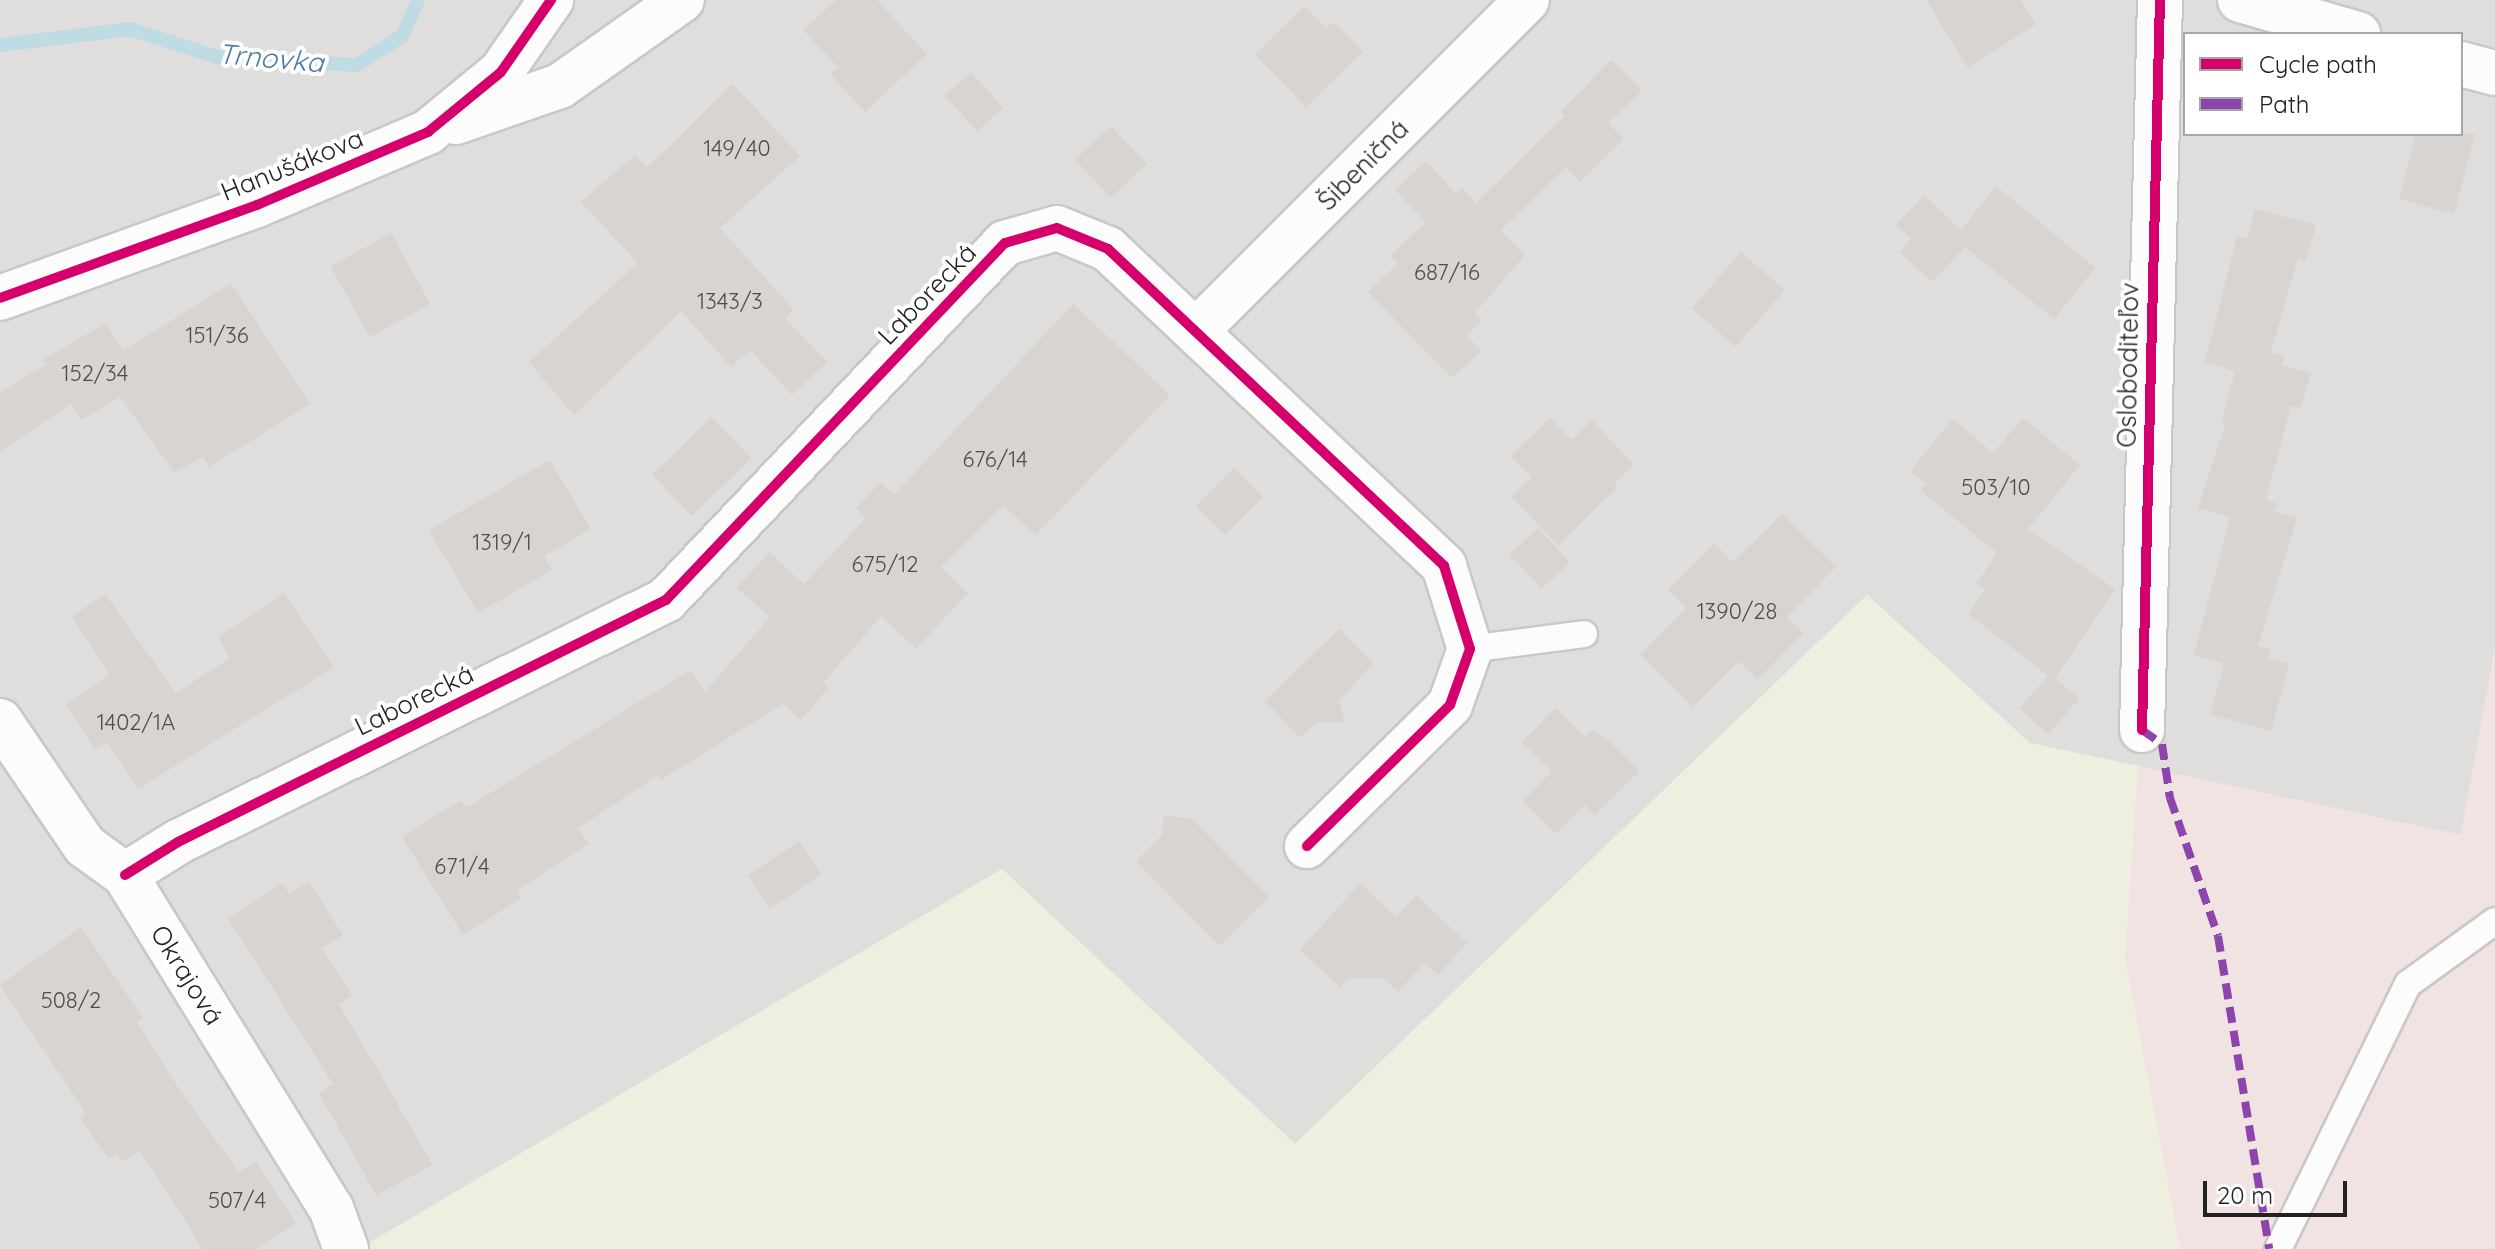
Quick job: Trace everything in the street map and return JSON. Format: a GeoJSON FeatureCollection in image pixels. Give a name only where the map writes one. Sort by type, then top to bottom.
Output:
{"type":"FeatureCollection","features":[{"type":"Feature","properties":{"kind":"street","name":"Hanušákova"},"geometry":{"type":"LineString","coordinates":[[428,132],[501,72],[551,0]]}},
{"type":"Feature","properties":{"kind":"street","name":"Hanušákova"},"geometry":{"type":"LineString","coordinates":[[0,298],[257,205],[428,132],[560,86],[682,0]]}},
{"type":"Feature","properties":{"kind":"street","name":"Šibeničná"},"geometry":{"type":"LineString","coordinates":[[1198,329],[1527,0]]}},
{"type":"Feature","properties":{"kind":"street","name":"Osloboditeľov"},"geometry":{"type":"LineString","coordinates":[[2142,730],[2160,0]]}},
{"type":"Feature","properties":{"kind":"street"},"geometry":{"type":"LineString","coordinates":[[2240,0],[2351,32]]}},
{"type":"Feature","properties":{"kind":"street"},"geometry":{"type":"LineString","coordinates":[[2463,65],[2495,73]]}},
{"type":"Feature","properties":{"kind":"street","name":"Laborecká"},"geometry":{"type":"LineString","coordinates":[[125,875],[178,842],[666,600],[1005,243],[1057,228],[1108,249],[1198,329],[1444,566],[1470,649]]}},
{"type":"Feature","properties":{"kind":"street"},"geometry":{"type":"LineString","coordinates":[[1307,846],[1450,705],[1470,649]]}},
{"type":"Feature","properties":{"kind":"street","name":"Okrajová"},"geometry":{"type":"LineString","coordinates":[[0,721],[85,846],[125,875],[331,1208],[346,1249]]}},
{"type":"Feature","properties":{"kind":"lane"},"geometry":{"type":"LineString","coordinates":[[1470,649],[1584,634]]}},
{"type":"Feature","properties":{"kind":"lane"},"geometry":{"type":"LineString","coordinates":[[2278,1249],[2408,984],[2495,921]]}},
{"type":"Feature","properties":{"kind":"shaded area"},"geometry":{"type":"Polygon","coordinates":[[[0,0],[2495,0],[2495,648],[2461,835],[2030,743],[1867,595],[1295,1144],[1002,869],[359,1249],[0,1249],[0,0]]]}},
{"type":"Feature","properties":{"kind":"shaded area"},"geometry":{"type":"Polygon","coordinates":[[[2495,648],[2495,1249],[2180,1249],[2125,958],[2138,766],[2461,835],[2495,648]]]}},
{"type":"Feature","properties":{"kind":"green space"},"geometry":{"type":"Polygon","coordinates":[[[1867,595],[2030,743],[2138,766],[2125,958],[2180,1249],[359,1249],[1002,869],[1295,1144],[1867,595]]]}},
{"type":"Feature","properties":{"kind":"building"},"geometry":{"type":"Polygon","coordinates":[[[836,0],[877,0],[927,54],[865,112],[830,74],[838,67],[803,30],[836,0]]]}},
{"type":"Feature","properties":{"kind":"building"},"geometry":{"type":"Polygon","coordinates":[[[1926,0],[2021,0],[2036,24],[1968,68],[1926,0]]]}},
{"type":"Feature","properties":{"kind":"building"},"geometry":{"type":"Polygon","coordinates":[[[1305,6],[1326,28],[1333,22],[1363,52],[1306,107],[1255,54],[1305,6]]]}},
{"type":"Feature","properties":{"kind":"building"},"geometry":{"type":"Polygon","coordinates":[[[1611,60],[1642,91],[1608,123],[1624,139],[1580,182],[1566,167],[1501,230],[1525,255],[1475,313],[1482,321],[1467,335],[1481,351],[1452,378],[1368,292],[1398,263],[1390,256],[1426,222],[1395,190],[1426,161],[1456,194],[1462,188],[1476,203],[1565,116],[1561,111],[1611,60]]]}},
{"type":"Feature","properties":{"kind":"building"},"geometry":{"type":"Polygon","coordinates":[[[971,72],[1003,108],[977,131],[945,95],[971,72]]]}},
{"type":"Feature","properties":{"kind":"building"},"geometry":{"type":"Polygon","coordinates":[[[733,84],[800,156],[720,228],[794,310],[785,318],[827,362],[792,395],[750,350],[731,367],[681,311],[574,415],[529,362],[638,263],[581,202],[635,155],[647,168],[733,84]]]}},
{"type":"Feature","properties":{"kind":"building"},"geometry":{"type":"Polygon","coordinates":[[[1111,126],[1146,164],[1111,197],[1075,159],[1111,126]]]}},
{"type":"Feature","properties":{"kind":"building"},"geometry":{"type":"Polygon","coordinates":[[[2475,134],[2454,214],[2399,199],[2415,136],[2475,134]]]}},
{"type":"Feature","properties":{"kind":"building"},"geometry":{"type":"Polygon","coordinates":[[[1996,186],[2095,268],[2054,319],[1965,247],[1932,282],[1900,252],[1911,239],[1896,225],[1924,195],[1961,230],[1996,186]]]}},
{"type":"Feature","properties":{"kind":"building"},"geometry":{"type":"Polygon","coordinates":[[[2255,209],[2316,225],[2306,261],[2298,259],[2271,352],[2284,356],[2282,365],[2311,373],[2301,408],[2291,406],[2266,500],[2278,504],[2275,512],[2297,518],[2258,646],[2271,650],[2268,659],[2289,664],[2271,731],[2210,714],[2224,664],[2194,655],[2230,517],[2198,508],[2226,421],[2222,420],[2235,371],[2205,362],[2237,237],[2247,239],[2255,209]]]}},
{"type":"Feature","properties":{"kind":"building"},"geometry":{"type":"Polygon","coordinates":[[[391,233],[430,304],[370,337],[331,266],[391,233]]]}},
{"type":"Feature","properties":{"kind":"building"},"geometry":{"type":"Polygon","coordinates":[[[1741,252],[1785,290],[1736,347],[1692,309],[1741,252]]]}},
{"type":"Feature","properties":{"kind":"building"},"geometry":{"type":"Polygon","coordinates":[[[231,283],[310,404],[209,467],[203,457],[174,472],[120,397],[81,420],[71,404],[0,452],[0,392],[46,365],[43,360],[106,323],[123,351],[231,283]]]}},
{"type":"Feature","properties":{"kind":"building"},"geometry":{"type":"Polygon","coordinates":[[[1073,304],[1170,395],[1036,535],[1003,505],[941,567],[968,593],[916,649],[881,616],[823,683],[828,688],[801,720],[783,704],[661,780],[658,775],[578,828],[589,844],[517,890],[522,898],[463,935],[402,837],[461,800],[466,808],[691,670],[705,692],[770,617],[737,588],[769,552],[804,584],[866,518],[856,508],[881,482],[894,495],[1073,304]]]}},
{"type":"Feature","properties":{"kind":"building"},"geometry":{"type":"Polygon","coordinates":[[[712,417],[752,458],[692,516],[652,475],[712,417]]]}},
{"type":"Feature","properties":{"kind":"building"},"geometry":{"type":"Polygon","coordinates":[[[1550,418],[1571,440],[1592,420],[1634,465],[1614,484],[1617,488],[1558,545],[1512,497],[1532,477],[1511,456],[1550,418]]]}},
{"type":"Feature","properties":{"kind":"building"},"geometry":{"type":"Polygon","coordinates":[[[2023,418],[2080,465],[2028,529],[2115,589],[2055,678],[2079,699],[2048,734],[2019,708],[2048,676],[1969,614],[1985,590],[1976,584],[1997,553],[1921,491],[1926,484],[1910,471],[1953,419],[1993,453],[2023,418]]]}},
{"type":"Feature","properties":{"kind":"building"},"geometry":{"type":"Polygon","coordinates":[[[550,460],[591,529],[544,556],[552,570],[478,613],[429,530],[550,460]]]}},
{"type":"Feature","properties":{"kind":"building"},"geometry":{"type":"Polygon","coordinates":[[[1234,468],[1263,497],[1225,535],[1196,506],[1234,468]]]}},
{"type":"Feature","properties":{"kind":"building"},"geometry":{"type":"Polygon","coordinates":[[[1782,514],[1836,567],[1787,617],[1803,633],[1757,680],[1739,661],[1693,707],[1640,655],[1687,608],[1668,590],[1714,543],[1733,562],[1782,514]]]}},
{"type":"Feature","properties":{"kind":"building"},"geometry":{"type":"Polygon","coordinates":[[[1538,528],[1570,562],[1542,589],[1509,555],[1538,528]]]}},
{"type":"Feature","properties":{"kind":"building"},"geometry":{"type":"Polygon","coordinates":[[[284,593],[334,667],[138,789],[108,742],[95,750],[66,704],[110,675],[72,616],[105,594],[176,693],[230,658],[218,637],[284,593]]]}},
{"type":"Feature","properties":{"kind":"building"},"geometry":{"type":"Polygon","coordinates":[[[1339,629],[1373,663],[1339,701],[1345,722],[1316,723],[1300,738],[1265,701],[1339,629]]]}},
{"type":"Feature","properties":{"kind":"building"},"geometry":{"type":"Polygon","coordinates":[[[1555,708],[1585,737],[1592,730],[1608,740],[1639,771],[1595,816],[1585,805],[1555,834],[1523,801],[1552,771],[1522,742],[1555,708]]]}},
{"type":"Feature","properties":{"kind":"building"},"geometry":{"type":"Polygon","coordinates":[[[1164,816],[1191,818],[1269,897],[1219,946],[1136,861],[1162,835],[1164,816]]]}},
{"type":"Feature","properties":{"kind":"building"},"geometry":{"type":"Polygon","coordinates":[[[799,841],[821,874],[770,909],[748,876],[799,841]]]}},
{"type":"Feature","properties":{"kind":"building"},"geometry":{"type":"Polygon","coordinates":[[[309,882],[343,935],[322,948],[352,995],[339,1004],[433,1165],[376,1195],[319,1093],[333,1084],[228,918],[283,883],[289,894],[309,882]]]}},
{"type":"Feature","properties":{"kind":"building"},"geometry":{"type":"Polygon","coordinates":[[[1360,883],[1396,917],[1416,895],[1467,943],[1438,975],[1424,963],[1398,992],[1383,978],[1347,979],[1340,987],[1300,950],[1360,883]]]}},
{"type":"Feature","properties":{"kind":"building"},"geometry":{"type":"Polygon","coordinates":[[[81,927],[143,1018],[137,1022],[181,1092],[239,1172],[256,1161],[296,1224],[256,1249],[203,1249],[140,1150],[122,1162],[116,1154],[109,1159],[80,1117],[86,1113],[0,985],[81,927]]]}},
{"type":"Feature","properties":{"kind":"waterway","name":"Trnovka"},"geometry":{"type":"LineString","coordinates":[[0,45],[130,29],[217,57],[357,65],[402,36],[418,0]]}},
{"type":"Feature","properties":{"kind":"marked path"},"geometry":{"type":"LineString","coordinates":[[2142,730],[2162,744],[2170,798],[2218,936],[2269,1249]]}},
{"type":"Feature","properties":{"kind":"cycle path"},"geometry":{"type":"LineString","coordinates":[[0,298],[257,205],[428,132],[501,72],[551,0]]}},
{"type":"Feature","properties":{"kind":"cycle path"},"geometry":{"type":"LineString","coordinates":[[2142,730],[2160,0]]}},
{"type":"Feature","properties":{"kind":"cycle path"},"geometry":{"type":"LineString","coordinates":[[125,875],[178,842],[666,600],[1005,243],[1057,228],[1108,249],[1444,566],[1470,649],[1450,705],[1307,846]]}}]}
